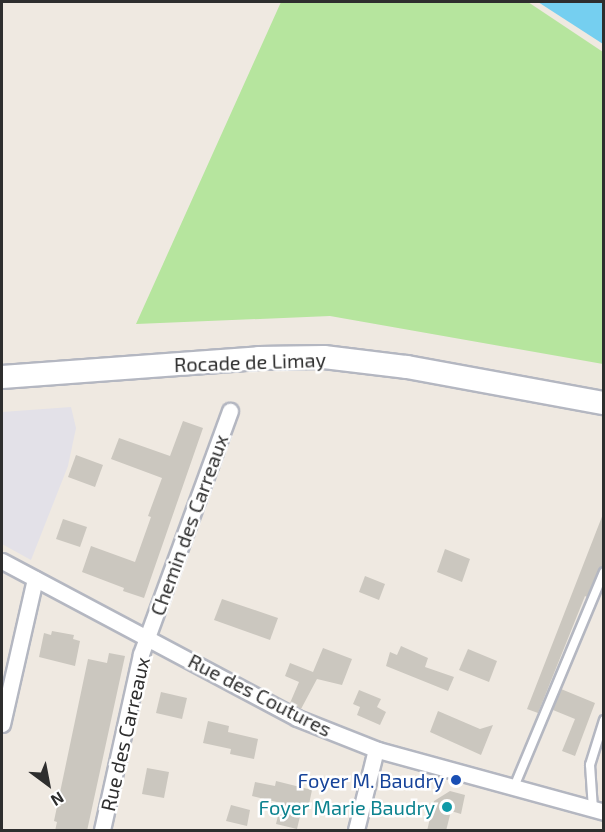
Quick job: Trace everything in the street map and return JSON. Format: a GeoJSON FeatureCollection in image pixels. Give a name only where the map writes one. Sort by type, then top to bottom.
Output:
{"type":"FeatureCollection","features":[{"type":"Feature","properties":{"kind":"main road","name":"Rocade de Limay"},"geometry":{"type":"LineString","coordinates":[[2,377],[260,358],[324,357],[407,367],[603,403]]}},
{"type":"Feature","properties":{"kind":"street","name":"Chemin des Carreaux"},"geometry":{"type":"LineString","coordinates":[[149,638],[230,411]]}},
{"type":"Feature","properties":{"kind":"street","name":"Rue des Coutures"},"geometry":{"type":"LineString","coordinates":[[2,561],[297,718],[376,749],[598,811]]}},
{"type":"Feature","properties":{"kind":"street"},"geometry":{"type":"LineString","coordinates":[[2,724],[35,579]]}},
{"type":"Feature","properties":{"kind":"street","name":"Rue des Carreaux"},"geometry":{"type":"LineString","coordinates":[[102,831],[141,654],[149,638]]}},
{"type":"Feature","properties":{"kind":"street"},"geometry":{"type":"LineString","coordinates":[[356,831],[376,749]]}},
{"type":"Feature","properties":{"kind":"lane"},"geometry":{"type":"LineString","coordinates":[[513,789],[603,575]]}},
{"type":"Feature","properties":{"kind":"lane"},"geometry":{"type":"LineString","coordinates":[[598,811],[590,765],[603,720]]}},
{"type":"Feature","properties":{"kind":"shaded area"},"geometry":{"type":"Polygon","coordinates":[[[71,407],[76,428],[68,466],[31,560],[2,544],[2,412],[71,407]]]}},
{"type":"Feature","properties":{"kind":"green space"},"geometry":{"type":"Polygon","coordinates":[[[281,2],[528,2],[603,52],[603,364],[330,316],[136,324],[281,2]]]}},
{"type":"Feature","properties":{"kind":"water"},"geometry":{"type":"Polygon","coordinates":[[[538,2],[603,2],[603,44],[538,2]]]}},
{"type":"Feature","properties":{"kind":"building"},"geometry":{"type":"Polygon","coordinates":[[[183,421],[203,428],[144,598],[82,572],[91,546],[135,562],[162,478],[111,459],[119,438],[170,456],[183,421]]]}},
{"type":"Feature","properties":{"kind":"building"},"geometry":{"type":"Polygon","coordinates":[[[76,455],[103,465],[95,487],[68,477],[76,455]]]}},
{"type":"Feature","properties":{"kind":"building"},"geometry":{"type":"Polygon","coordinates":[[[603,514],[603,566],[599,569],[587,597],[585,596],[538,713],[527,709],[603,514]]]}},
{"type":"Feature","properties":{"kind":"building"},"geometry":{"type":"Polygon","coordinates":[[[63,519],[87,527],[80,547],[56,539],[63,519]]]}},
{"type":"Feature","properties":{"kind":"building"},"geometry":{"type":"Polygon","coordinates":[[[445,549],[470,559],[462,582],[437,572],[445,549]]]}},
{"type":"Feature","properties":{"kind":"building"},"geometry":{"type":"Polygon","coordinates":[[[365,576],[385,584],[379,600],[359,592],[365,576]]]}},
{"type":"Feature","properties":{"kind":"building"},"geometry":{"type":"Polygon","coordinates":[[[222,599],[278,618],[270,640],[214,620],[222,599]]]}},
{"type":"Feature","properties":{"kind":"building"},"geometry":{"type":"Polygon","coordinates":[[[52,631],[74,635],[73,639],[80,641],[75,666],[39,657],[44,633],[51,635],[52,631]]]}},
{"type":"Feature","properties":{"kind":"building"},"geometry":{"type":"Polygon","coordinates":[[[401,646],[428,658],[425,667],[454,677],[448,691],[386,666],[390,652],[397,655],[401,646]]]}},
{"type":"Feature","properties":{"kind":"building"},"geometry":{"type":"Polygon","coordinates":[[[323,648],[352,659],[342,685],[317,679],[301,709],[290,703],[299,682],[285,676],[290,663],[313,672],[323,648]]]}},
{"type":"Feature","properties":{"kind":"building"},"geometry":{"type":"Polygon","coordinates":[[[468,649],[497,661],[489,682],[459,670],[468,649]]]}},
{"type":"Feature","properties":{"kind":"building"},"geometry":{"type":"Polygon","coordinates":[[[109,653],[125,656],[87,831],[55,831],[57,822],[54,821],[88,659],[107,663],[109,653]]]}},
{"type":"Feature","properties":{"kind":"building"},"geometry":{"type":"Polygon","coordinates":[[[561,689],[595,703],[575,756],[562,751],[575,719],[553,710],[561,689]]]}},
{"type":"Feature","properties":{"kind":"building"},"geometry":{"type":"Polygon","coordinates":[[[359,690],[381,699],[377,707],[386,712],[380,725],[357,715],[360,707],[353,704],[359,690]]]}},
{"type":"Feature","properties":{"kind":"building"},"geometry":{"type":"Polygon","coordinates":[[[161,692],[187,698],[182,719],[156,713],[161,692]]]}},
{"type":"Feature","properties":{"kind":"building"},"geometry":{"type":"Polygon","coordinates":[[[438,711],[480,729],[493,725],[481,755],[430,732],[438,711]]]}},
{"type":"Feature","properties":{"kind":"building"},"geometry":{"type":"Polygon","coordinates":[[[208,721],[229,726],[228,732],[258,739],[254,759],[230,754],[231,749],[203,743],[208,721]]]}},
{"type":"Feature","properties":{"kind":"building"},"geometry":{"type":"Polygon","coordinates":[[[147,768],[169,772],[164,798],[142,794],[147,768]]]}},
{"type":"Feature","properties":{"kind":"building"},"geometry":{"type":"Polygon","coordinates":[[[276,781],[312,790],[308,809],[302,808],[297,829],[276,824],[281,803],[252,796],[255,782],[275,786],[276,781]]]}},
{"type":"Feature","properties":{"kind":"building","name":"Foyer Marie Baudry"},"geometry":{"type":"Polygon","coordinates":[[[450,791],[465,795],[461,814],[451,811],[446,831],[427,831],[434,801],[450,791]]]}},
{"type":"Feature","properties":{"kind":"building"},"geometry":{"type":"Polygon","coordinates":[[[231,805],[250,810],[247,826],[226,821],[231,805]]]}},
{"type":"Feature","properties":{"kind":"place","name":"Foyer M. Baudry"},"geometry":{"type":"Point","coordinates":[456,780]}},
{"type":"Feature","properties":{"kind":"place","name":"Foyer Marie Baudry"},"geometry":{"type":"Point","coordinates":[447,807]}}]}
